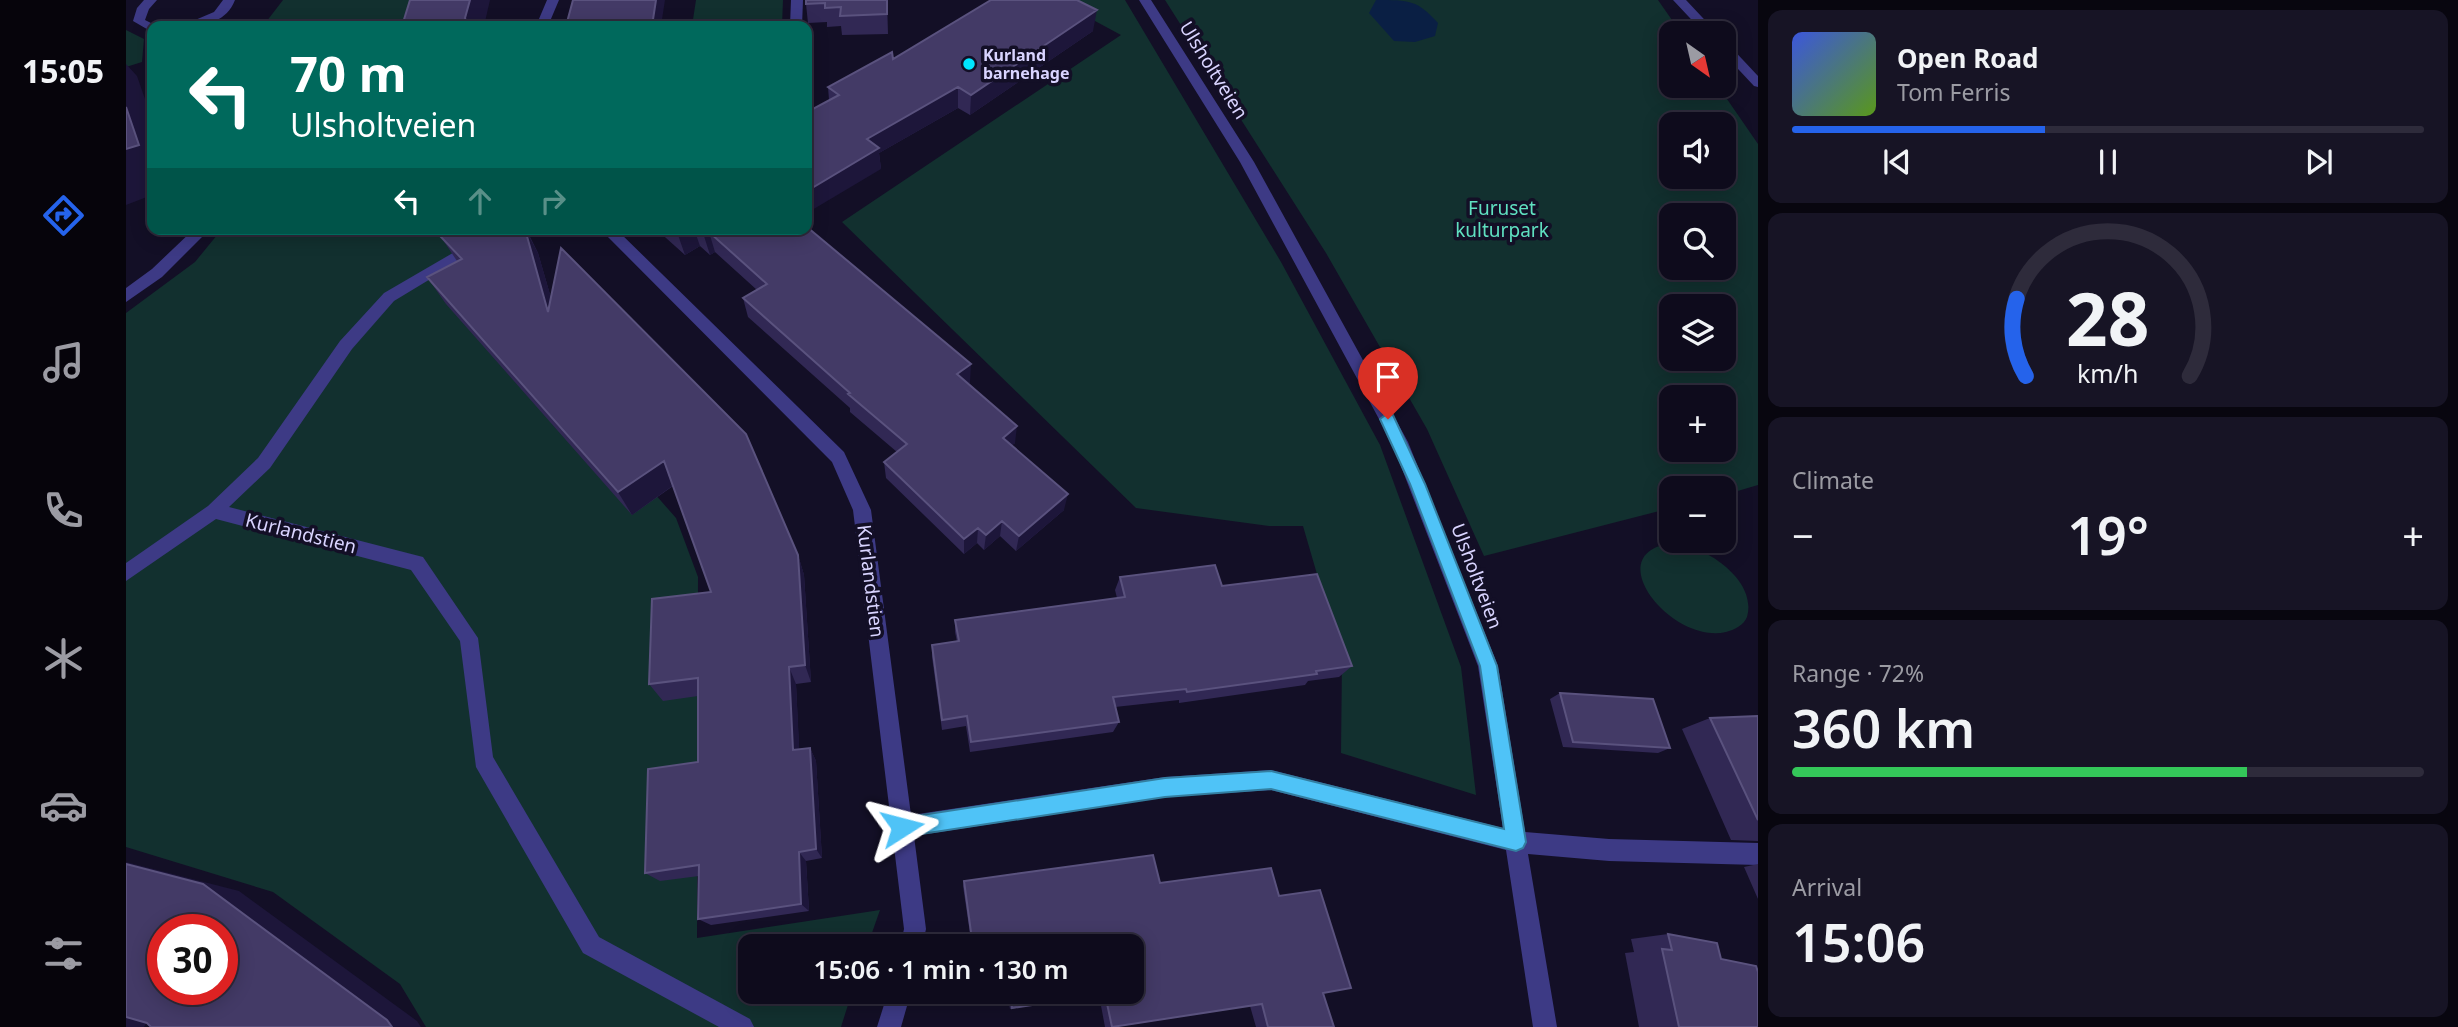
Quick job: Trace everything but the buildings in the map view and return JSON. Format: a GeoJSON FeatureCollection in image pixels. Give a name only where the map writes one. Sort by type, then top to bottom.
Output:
{"type":"FeatureCollection","features":[{"type":"Feature","properties":{"kind":"street"},"geometry":{"type":"LineString","coordinates":[[147,25],[139,21],[143,8],[151,0]]}},
{"type":"Feature","properties":{"kind":"street"},"geometry":{"type":"LineString","coordinates":[[204,21],[228,6],[229,0]]}},
{"type":"Feature","properties":{"kind":"street"},"geometry":{"type":"LineString","coordinates":[[544,21],[553,0]]}},
{"type":"Feature","properties":{"kind":"street"},"geometry":{"type":"LineString","coordinates":[[796,21],[797,0]]}},
{"type":"Feature","properties":{"kind":"street","name":"Ulsholtveien"},"geometry":{"type":"LineString","coordinates":[[1145,0],[1247,162],[1401,442],[1488,666],[1545,1027]]}},
{"type":"Feature","properties":{"kind":"street"},"geometry":{"type":"LineString","coordinates":[[1679,0],[1699,21]]}},
{"type":"Feature","properties":{"kind":"street"},"geometry":{"type":"LineString","coordinates":[[1736,60],[1758,83]]}},
{"type":"Feature","properties":{"kind":"street"},"geometry":{"type":"LineString","coordinates":[[126,296],[157,273],[197,235]]}},
{"type":"Feature","properties":{"kind":"street","name":"Kurlandstien"},"geometry":{"type":"LineString","coordinates":[[126,573],[214,511],[264,463],[346,345],[389,297],[496,235]]}},
{"type":"Feature","properties":{"kind":"street","name":"Kurlandstien"},"geometry":{"type":"LineString","coordinates":[[613,235],[838,457],[862,510],[914,934]]}},
{"type":"Feature","properties":{"kind":"street","name":"Kurlandstien"},"geometry":{"type":"LineString","coordinates":[[214,511],[417,563],[470,638],[483,760],[591,945],[742,1027]]}},
{"type":"Feature","properties":{"kind":"street"},"geometry":{"type":"LineString","coordinates":[[902,827],[1165,787],[1271,780],[1516,842],[1609,850],[1758,854]]}},
{"type":"Feature","properties":{"kind":"street"},"geometry":{"type":"LineString","coordinates":[[890,1027],[897,1004]]}},
{"type":"Feature","properties":{"kind":"green space"},"geometry":{"type":"Polygon","coordinates":[[[283,0],[424,0],[419,21],[267,21],[283,0]]]}},
{"type":"Feature","properties":{"kind":"green space"},"geometry":{"type":"Polygon","coordinates":[[[696,0],[783,0],[782,21],[693,21],[696,0]]]}},
{"type":"Feature","properties":{"kind":"green space"},"geometry":{"type":"Polygon","coordinates":[[[1056,0],[1125,0],[1281,262],[1380,445],[1461,667],[1476,795],[1341,753],[1342,660],[1303,526],[1269,526],[1136,508],[842,222],[1121,35],[1056,0]]]}},
{"type":"Feature","properties":{"kind":"green space","name":"Furuset kulturpark"},"geometry":{"type":"Polygon","coordinates":[[[1165,0],[1658,0],[1673,21],[1659,21],[1659,98],[1726,98],[1736,112],[1659,112],[1659,189],[1736,189],[1736,112],[1758,144],[1758,485],[1736,491],[1736,476],[1659,476],[1659,511],[1484,556],[1427,429],[1326,253],[1165,0]]]}},
{"type":"Feature","properties":{"kind":"green space"},"geometry":{"type":"Polygon","coordinates":[[[126,30],[144,39],[142,62],[126,67],[126,30]]]}},
{"type":"Feature","properties":{"kind":"green space"},"geometry":{"type":"Polygon","coordinates":[[[217,235],[449,235],[458,270],[676,518],[698,577],[697,938],[880,910],[872,934],[738,934],[738,1004],[848,1004],[841,1027],[426,1027],[400,984],[273,892],[126,847],[126,313],[195,262],[217,235]]]}},
{"type":"Feature","properties":{"kind":"green space"},"geometry":{"type":"Polygon","coordinates":[[[1659,548],[1659,553],[1705,553],[1726,566],[1744,590],[1748,603],[1746,620],[1726,632],[1705,632],[1684,625],[1665,612],[1650,595],[1642,578],[1641,562],[1652,550],[1659,548]]]}},
{"type":"Feature","properties":{"kind":"water"},"geometry":{"type":"Polygon","coordinates":[[[1376,0],[1405,1],[1418,6],[1438,23],[1435,36],[1415,42],[1394,41],[1369,13],[1376,0]]]}},
{"type":"Feature","properties":{"kind":"place","name":"Kurland barnehage"},"geometry":{"type":"Point","coordinates":[969,64]}},
{"type":"Feature","properties":{"kind":"route"},"geometry":{"type":"LineString","coordinates":[[902,827],[1165,787],[1271,780],[1516,842],[1488,666],[1401,442],[1388,419]]}}]}
